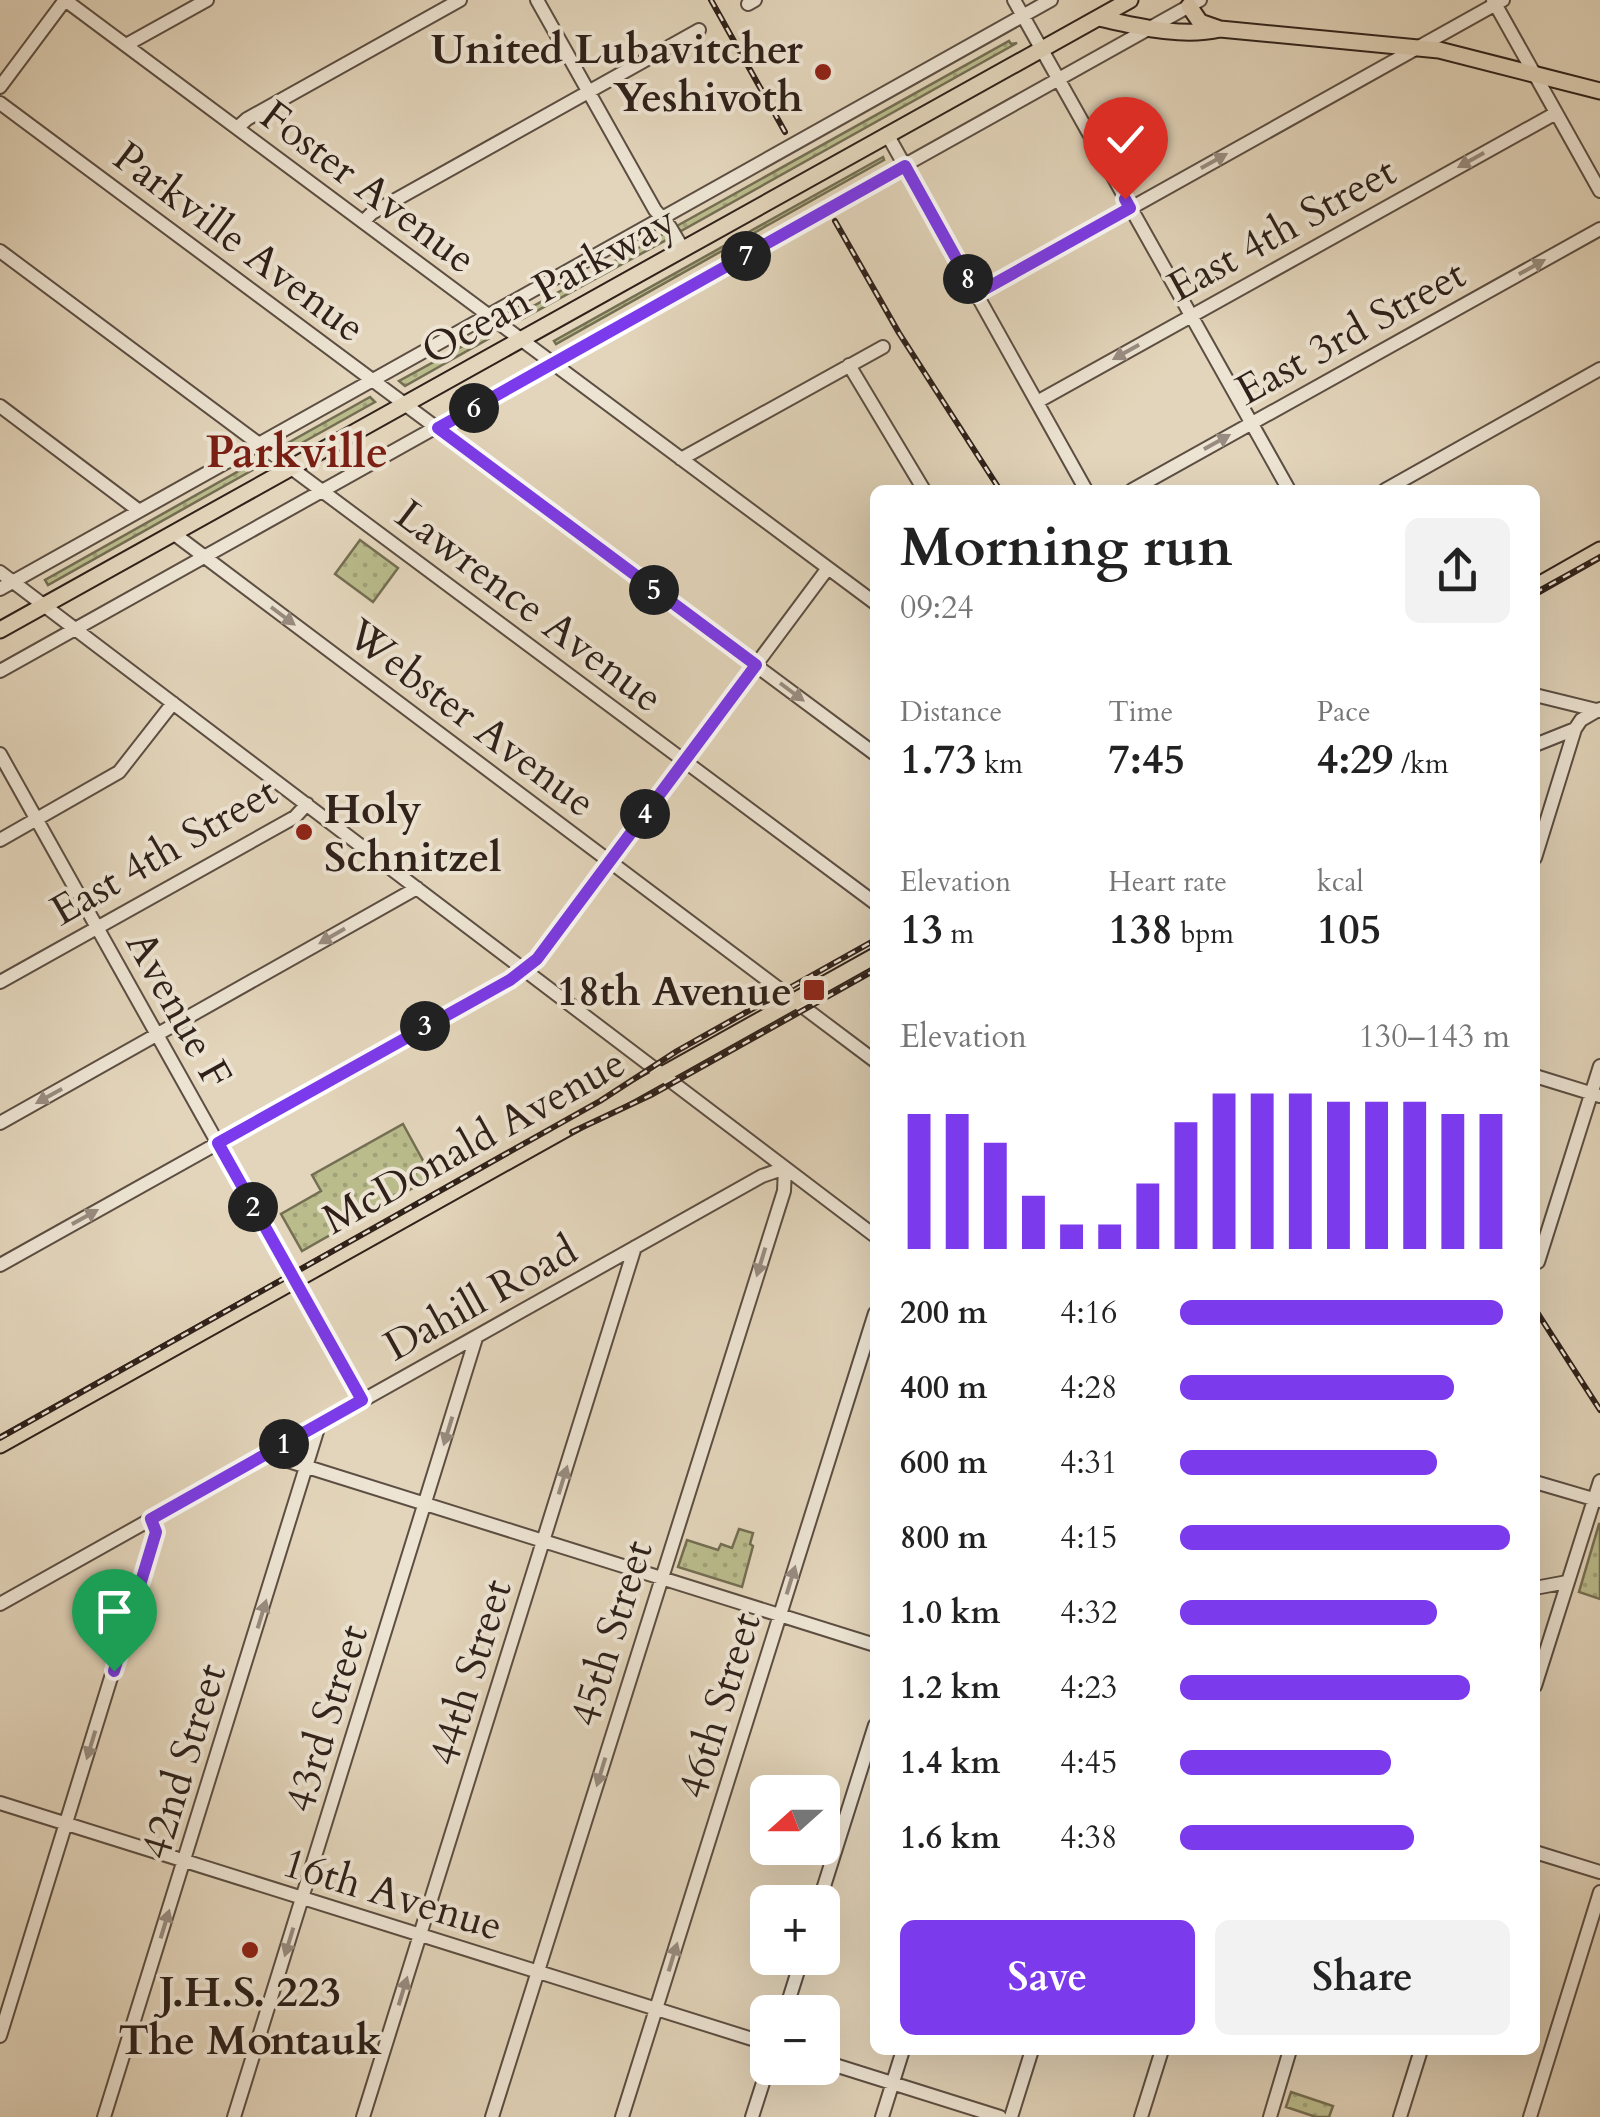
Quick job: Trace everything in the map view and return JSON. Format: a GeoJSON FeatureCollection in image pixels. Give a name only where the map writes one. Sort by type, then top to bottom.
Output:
{"type":"FeatureCollection","features":[{"type":"Feature","properties":{"kind":"main road","name":"Ocean Parkway"},"geometry":{"type":"LineString","coordinates":[[0,630],[1130,0]]}},
{"type":"Feature","properties":{"kind":"main road"},"geometry":{"type":"LineString","coordinates":[[1194,3],[1200,22],[1220,29],[1439,50],[1600,91]]}},
{"type":"Feature","properties":{"kind":"main road"},"geometry":{"type":"LineString","coordinates":[[1098,18],[1148,29],[1202,34],[1220,29]]}},
{"type":"Feature","properties":{"kind":"main road"},"geometry":{"type":"LineString","coordinates":[[1540,584],[1600,550]]}},
{"type":"Feature","properties":{"kind":"main road","name":"McDonald Avenue"},"geometry":{"type":"LineString","coordinates":[[0,1444],[870,959]]}},
{"type":"Feature","properties":{"kind":"street"},"geometry":{"type":"LineString","coordinates":[[0,87],[65,0]]}},
{"type":"Feature","properties":{"kind":"street","name":"Foster Avenue"},"geometry":{"type":"LineString","coordinates":[[65,0],[870,599]]}},
{"type":"Feature","properties":{"kind":"street"},"geometry":{"type":"LineString","coordinates":[[126,45],[206,0]]}},
{"type":"Feature","properties":{"kind":"street"},"geometry":{"type":"LineString","coordinates":[[237,128],[460,0]]}},
{"type":"Feature","properties":{"kind":"street"},"geometry":{"type":"LineString","coordinates":[[537,0],[683,249]]}},
{"type":"Feature","properties":{"kind":"street"},"geometry":{"type":"LineString","coordinates":[[1014,0],[1285,485]]}},
{"type":"Feature","properties":{"kind":"street","name":"Ocean Parkway"},"geometry":{"type":"LineString","coordinates":[[0,590],[1051,0]]}},
{"type":"Feature","properties":{"kind":"street"},"geometry":{"type":"LineString","coordinates":[[976,294],[1497,2],[1600,192]]}},
{"type":"Feature","properties":{"kind":"street","name":"Ocean Parkway"},"geometry":{"type":"LineString","coordinates":[[0,671],[1194,3]]}},
{"type":"Feature","properties":{"kind":"street"},"geometry":{"type":"LineString","coordinates":[[363,222],[372,213],[700,30]]}},
{"type":"Feature","properties":{"kind":"street","name":"Parkville Avenue"},"geometry":{"type":"LineString","coordinates":[[0,103],[870,750]]}},
{"type":"Feature","properties":{"kind":"street","name":"East 4th Street"},"geometry":{"type":"LineString","coordinates":[[1037,402],[1556,113]]}},
{"type":"Feature","properties":{"kind":"street"},"geometry":{"type":"LineString","coordinates":[[887,134],[1083,485]]}},
{"type":"Feature","properties":{"kind":"street","name":"East 3rd Street"},"geometry":{"type":"LineString","coordinates":[[1141,485],[1600,228]]}},
{"type":"Feature","properties":{"kind":"street","name":"Lawrence Avenue"},"geometry":{"type":"LineString","coordinates":[[0,250],[870,899]]}},
{"type":"Feature","properties":{"kind":"street"},"geometry":{"type":"LineString","coordinates":[[681,459],[883,346]]}},
{"type":"Feature","properties":{"kind":"street"},"geometry":{"type":"LineString","coordinates":[[849,366],[921,485]]}},
{"type":"Feature","properties":{"kind":"street"},"geometry":{"type":"LineString","coordinates":[[1394,485],[1600,370]]}},
{"type":"Feature","properties":{"kind":"street"},"geometry":{"type":"LineString","coordinates":[[0,406],[138,510]]}},
{"type":"Feature","properties":{"kind":"street","name":"Webster Avenue"},"geometry":{"type":"LineString","coordinates":[[173,533],[870,1057]]}},
{"type":"Feature","properties":{"kind":"street"},"geometry":{"type":"LineString","coordinates":[[0,1264],[537,959],[828,568]]}},
{"type":"Feature","properties":{"kind":"street"},"geometry":{"type":"LineString","coordinates":[[0,572],[870,1232]]}},
{"type":"Feature","properties":{"kind":"street"},"geometry":{"type":"LineString","coordinates":[[1540,696],[1599,710]]}},
{"type":"Feature","properties":{"kind":"street"},"geometry":{"type":"LineString","coordinates":[[0,840],[119,772],[173,703]]}},
{"type":"Feature","properties":{"kind":"street"},"geometry":{"type":"LineString","coordinates":[[1540,842],[1575,729],[1599,710]]}},
{"type":"Feature","properties":{"kind":"street"},"geometry":{"type":"LineString","coordinates":[[1540,743],[1575,729]]}},
{"type":"Feature","properties":{"kind":"street","name":"Avenue F"},"geometry":{"type":"LineString","coordinates":[[0,754],[362,1400]]}},
{"type":"Feature","properties":{"kind":"street","name":"East 4th Street"},"geometry":{"type":"LineString","coordinates":[[0,982],[295,817],[306,804]]}},
{"type":"Feature","properties":{"kind":"street"},"geometry":{"type":"LineString","coordinates":[[0,1123],[416,888]]}},
{"type":"Feature","properties":{"kind":"street"},"geometry":{"type":"LineString","coordinates":[[1540,1256],[1596,1094],[1600,1066]]}},
{"type":"Feature","properties":{"kind":"street"},"geometry":{"type":"LineString","coordinates":[[1540,1077],[1596,1094]]}},
{"type":"Feature","properties":{"kind":"street","name":"Dahill Road"},"geometry":{"type":"LineString","coordinates":[[0,1604],[762,1176],[785,1168]]}},
{"type":"Feature","properties":{"kind":"street","name":"45th Street"},"geometry":{"type":"LineString","coordinates":[[492,2117],[784,1190],[785,1168]]}},
{"type":"Feature","properties":{"kind":"street","name":"44th Street"},"geometry":{"type":"LineString","coordinates":[[364,2117],[636,1247]]}},
{"type":"Feature","properties":{"kind":"street","name":"46th Street"},"geometry":{"type":"LineString","coordinates":[[622,2117],[870,1329]]}},
{"type":"Feature","properties":{"kind":"street","name":"43rd Street"},"geometry":{"type":"LineString","coordinates":[[234,2117],[476,1338]]}},
{"type":"Feature","properties":{"kind":"street","name":"42nd Street"},"geometry":{"type":"LineString","coordinates":[[104,2117],[319,1425]]}},
{"type":"Feature","properties":{"kind":"street"},"geometry":{"type":"LineString","coordinates":[[266,1454],[870,1643]]}},
{"type":"Feature","properties":{"kind":"street"},"geometry":{"type":"LineString","coordinates":[[1540,1670],[1597,1500],[1600,1480]]}},
{"type":"Feature","properties":{"kind":"street"},"geometry":{"type":"LineString","coordinates":[[1540,1483],[1597,1500]]}},
{"type":"Feature","properties":{"kind":"street"},"geometry":{"type":"LineString","coordinates":[[0,2036],[156,1532],[151,1519]]}},
{"type":"Feature","properties":{"kind":"street"},"geometry":{"type":"LineString","coordinates":[[1540,1587],[1567,1582]]}},
{"type":"Feature","properties":{"kind":"street"},"geometry":{"type":"LineString","coordinates":[[824,1885],[870,1741]]}},
{"type":"Feature","properties":{"kind":"street","name":"16th Avenue"},"geometry":{"type":"LineString","coordinates":[[0,1804],[750,2038]]}},
{"type":"Feature","properties":{"kind":"street"},"geometry":{"type":"LineString","coordinates":[[1540,1854],[1600,1872]]}},
{"type":"Feature","properties":{"kind":"street"},"geometry":{"type":"LineString","coordinates":[[1530,2117],[1600,1892]]}},
{"type":"Feature","properties":{"kind":"street"},"geometry":{"type":"LineString","coordinates":[[882,2117],[900,2055]]}},
{"type":"Feature","properties":{"kind":"street"},"geometry":{"type":"LineString","coordinates":[[1011,2117],[1030,2055]]}},
{"type":"Feature","properties":{"kind":"street"},"geometry":{"type":"LineString","coordinates":[[1141,2117],[1160,2055]]}},
{"type":"Feature","properties":{"kind":"street"},"geometry":{"type":"LineString","coordinates":[[1270,2117],[1289,2055]]}},
{"type":"Feature","properties":{"kind":"street"},"geometry":{"type":"LineString","coordinates":[[1400,2117],[1419,2055]]}},
{"type":"Feature","properties":{"kind":"street"},"geometry":{"type":"LineString","coordinates":[[840,2067],[1000,2117]]}},
{"type":"Feature","properties":{"kind":"street"},"geometry":{"type":"LineString","coordinates":[[752,2117],[762,2085]]}},
{"type":"Feature","properties":{"kind":"green space"},"geometry":{"type":"Polygon","coordinates":[[[1009,41],[1017,43],[681,231],[675,227],[1009,41]]]}},
{"type":"Feature","properties":{"kind":"green space"},"geometry":{"type":"Polygon","coordinates":[[[883,157],[884,160],[556,344],[554,341],[883,157]]]}},
{"type":"Feature","properties":{"kind":"green space"},"geometry":{"type":"Polygon","coordinates":[[[667,232],[668,239],[522,319],[519,314],[667,232]]]}},
{"type":"Feature","properties":{"kind":"green space"},"geometry":{"type":"Polygon","coordinates":[[[483,335],[488,339],[405,386],[399,381],[483,335]]]}},
{"type":"Feature","properties":{"kind":"green space"},"geometry":{"type":"Polygon","coordinates":[[[370,397],[375,402],[291,449],[286,444],[370,397]]]}},
{"type":"Feature","properties":{"kind":"green space"},"geometry":{"type":"Polygon","coordinates":[[[253,463],[258,467],[48,585],[45,580],[253,463]]]}},
{"type":"Feature","properties":{"kind":"green space"},"geometry":{"type":"Polygon","coordinates":[[[360,540],[398,568],[373,602],[335,574],[360,540]]]}},
{"type":"Feature","properties":{"kind":"green space"},"geometry":{"type":"Polygon","coordinates":[[[403,1124],[432,1177],[302,1251],[281,1214],[321,1191],[312,1175],[403,1124]]]}},
{"type":"Feature","properties":{"kind":"green space"},"geometry":{"type":"Polygon","coordinates":[[[1600,1524],[1600,1599],[1579,1592],[1600,1524]]]}},
{"type":"Feature","properties":{"kind":"green space"},"geometry":{"type":"Polygon","coordinates":[[[739,1529],[753,1533],[742,1587],[678,1567],[687,1540],[718,1550],[721,1544],[732,1548],[739,1529]]]}},
{"type":"Feature","properties":{"kind":"green space"},"geometry":{"type":"Polygon","coordinates":[[[1291,2092],[1333,2106],[1329,2117],[1286,2107],[1291,2092]]]}},
{"type":"Feature","properties":{"kind":"railway"},"geometry":{"type":"LineString","coordinates":[[711,0],[785,132]]}},
{"type":"Feature","properties":{"kind":"railway"},"geometry":{"type":"LineString","coordinates":[[835,221],[899,333],[997,485]]}},
{"type":"Feature","properties":{"kind":"railway"},"geometry":{"type":"LineString","coordinates":[[1540,590],[1600,557]]}},
{"type":"Feature","properties":{"kind":"railway"},"geometry":{"type":"LineString","coordinates":[[0,1438],[600,1101],[677,1051],[870,943]]}},
{"type":"Feature","properties":{"kind":"railway"},"geometry":{"type":"LineString","coordinates":[[572,1132],[653,1094],[870,973]]}},
{"type":"Feature","properties":{"kind":"railway"},"geometry":{"type":"LineString","coordinates":[[1540,1317],[1600,1410]]}},
{"type":"Feature","properties":{"kind":"place","name":"United Lubavitcher Yeshivoth"},"geometry":{"type":"Point","coordinates":[823,72]}},
{"type":"Feature","properties":{"kind":"place","name":"Holy Schnitzel"},"geometry":{"type":"Point","coordinates":[304,832]}},
{"type":"Feature","properties":{"kind":"place","name":"18th Avenue"},"geometry":{"type":"Point","coordinates":[814,990]}},
{"type":"Feature","properties":{"kind":"place","name":"J.H.S. 223 The Montauk"},"geometry":{"type":"Point","coordinates":[250,1950]}},
{"type":"Feature","properties":{"kind":"district","name":"Parkville"},"geometry":{"type":"Point","coordinates":[297,451]}},
{"type":"Feature","properties":{"kind":"route"},"geometry":{"type":"LineString","coordinates":[[114,1671],[156,1532],[151,1519],[362,1400],[218,1143],[510,980],[537,959],[756,665],[438,428],[905,166],[976,294],[1130,208],[1125,199]]}}]}
